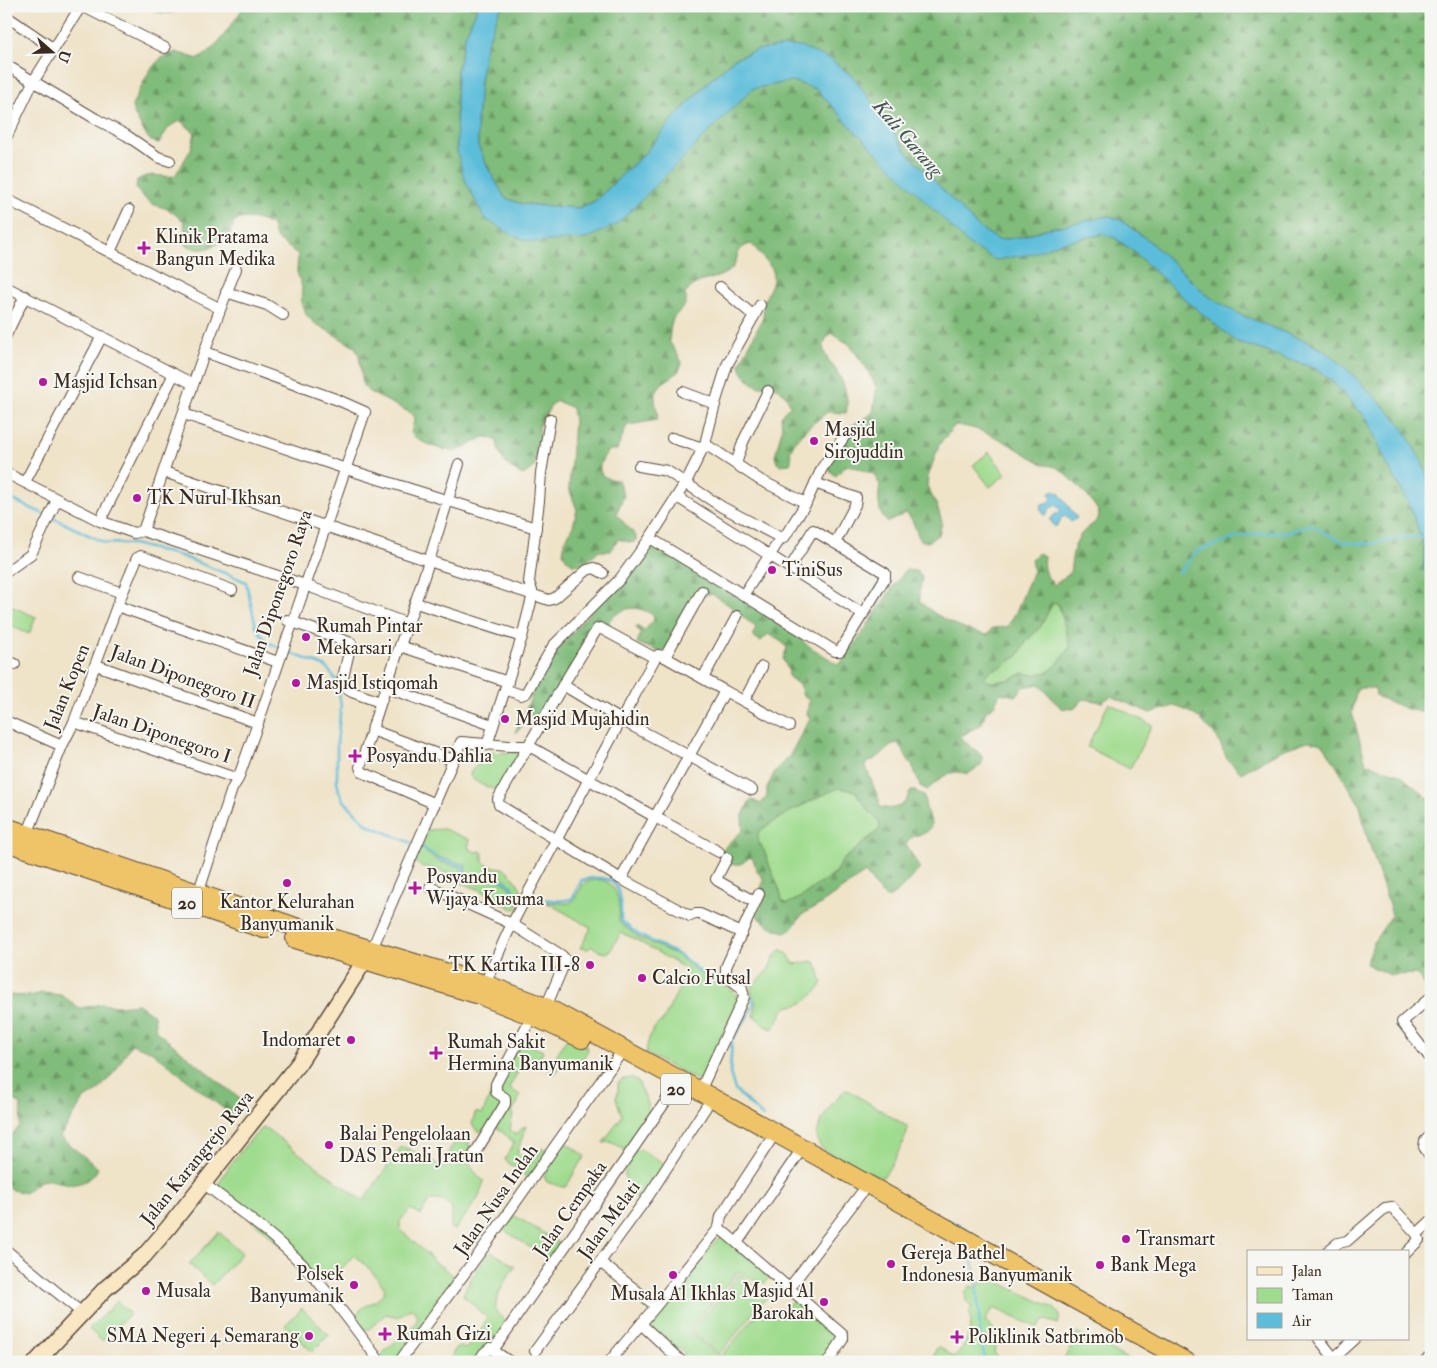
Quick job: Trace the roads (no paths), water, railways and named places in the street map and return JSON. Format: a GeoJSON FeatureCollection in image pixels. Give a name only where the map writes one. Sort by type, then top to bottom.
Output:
{"type":"FeatureCollection","features":[{"type":"Feature","properties":{"kind":"highway","name":"20"},"geometry":{"type":"LineString","coordinates":[[6,828],[26,835],[63,855]]}},
{"type":"Feature","properties":{"kind":"highway","name":"20"},"geometry":{"type":"LineString","coordinates":[[6,842],[63,855],[196,899],[293,926],[369,957],[482,990],[539,1012],[1187,1362]]}},
{"type":"Feature","properties":{"kind":"highway","name":"20"},"geometry":{"type":"LineString","coordinates":[[539,1012],[675,1088],[703,1099],[770,1140],[799,1152],[862,1192],[973,1248],[1164,1362]]}},
{"type":"Feature","properties":{"kind":"main road","name":"Jalan Karangrejo Raya"},"geometry":{"type":"LineString","coordinates":[[42,1360],[82,1313],[106,1288],[144,1256],[168,1228],[299,1063],[369,957]]}},
{"type":"Feature","properties":{"kind":"street"},"geometry":{"type":"LineString","coordinates":[[6,138],[33,82],[79,9],[86,8],[165,48]]}},
{"type":"Feature","properties":{"kind":"street"},"geometry":{"type":"LineString","coordinates":[[6,16],[54,48]]}},
{"type":"Feature","properties":{"kind":"street"},"geometry":{"type":"LineString","coordinates":[[6,64],[33,82],[126,135],[158,157],[170,160]]}},
{"type":"Feature","properties":{"kind":"street"},"geometry":{"type":"LineString","coordinates":[[6,199],[219,308]]}},
{"type":"Feature","properties":{"kind":"street"},"geometry":{"type":"LineString","coordinates":[[110,252],[129,210]]}},
{"type":"Feature","properties":{"kind":"street"},"geometry":{"type":"LineString","coordinates":[[143,531],[219,308],[236,269]]}},
{"type":"Feature","properties":{"kind":"street"},"geometry":{"type":"LineString","coordinates":[[6,287],[193,384]]}},
{"type":"Feature","properties":{"kind":"street"},"geometry":{"type":"LineString","coordinates":[[720,287],[754,316]]}},
{"type":"Feature","properties":{"kind":"street"},"geometry":{"type":"LineString","coordinates":[[226,292],[267,305],[283,315]]}},
{"type":"Feature","properties":{"kind":"street"},"geometry":{"type":"LineString","coordinates":[[6,334],[25,296]]}},
{"type":"Feature","properties":{"kind":"street"},"geometry":{"type":"LineString","coordinates":[[400,646],[506,685],[521,696],[526,693],[548,652],[557,640],[613,587],[650,538],[677,497],[704,446],[727,365],[760,305]]}},
{"type":"Feature","properties":{"kind":"street"},"geometry":{"type":"LineString","coordinates":[[25,482],[102,336]]}},
{"type":"Feature","properties":{"kind":"street","name":"Jalan Diponegoro Raya"},"geometry":{"type":"LineString","coordinates":[[196,899],[235,778],[362,410],[205,352]]}},
{"type":"Feature","properties":{"kind":"street"},"geometry":{"type":"LineString","coordinates":[[100,521],[174,374]]}},
{"type":"Feature","properties":{"kind":"street"},"geometry":{"type":"LineString","coordinates":[[736,464],[743,442],[768,391]]}},
{"type":"Feature","properties":{"kind":"street"},"geometry":{"type":"LineString","coordinates":[[683,392],[715,404]]}},
{"type":"Feature","properties":{"kind":"street"},"geometry":{"type":"LineString","coordinates":[[184,414],[446,502],[536,528]]}},
{"type":"Feature","properties":{"kind":"street"},"geometry":{"type":"LineString","coordinates":[[487,745],[522,637],[533,594],[529,582],[541,473],[550,419]]}},
{"type":"Feature","properties":{"kind":"street"},"geometry":{"type":"LineString","coordinates":[[744,594],[780,538],[784,538],[806,503],[822,468],[846,434]]}},
{"type":"Feature","properties":{"kind":"street"},"geometry":{"type":"LineString","coordinates":[[672,438],[704,446],[760,480],[806,503]]}},
{"type":"Feature","properties":{"kind":"street"},"geometry":{"type":"LineString","coordinates":[[435,804],[362,772],[360,767],[385,687],[416,602],[459,464]]}},
{"type":"Feature","properties":{"kind":"street"},"geometry":{"type":"LineString","coordinates":[[639,466],[667,471],[722,507],[780,538]]}},
{"type":"Feature","properties":{"kind":"street"},"geometry":{"type":"LineString","coordinates":[[164,472],[533,594],[542,599],[553,600],[587,570],[594,568],[602,573]]}},
{"type":"Feature","properties":{"kind":"street"},"geometry":{"type":"LineString","coordinates":[[6,473],[56,501],[100,521],[134,533],[143,531],[303,584],[408,624]]}},
{"type":"Feature","properties":{"kind":"street"},"geometry":{"type":"LineString","coordinates":[[815,483],[856,498],[855,505],[835,543]]}},
{"type":"Feature","properties":{"kind":"street"},"geometry":{"type":"LineString","coordinates":[[677,497],[864,614]]}},
{"type":"Feature","properties":{"kind":"street"},"geometry":{"type":"LineString","coordinates":[[6,572],[31,554],[56,501]]}},
{"type":"Feature","properties":{"kind":"street"},"geometry":{"type":"LineString","coordinates":[[650,538],[838,652],[840,651],[885,578],[885,573],[813,530],[790,568]]}},
{"type":"Feature","properties":{"kind":"street","name":"Jalan Kopen"},"geometry":{"type":"LineString","coordinates":[[26,835],[62,746],[74,722],[137,558],[141,556],[232,590]]}},
{"type":"Feature","properties":{"kind":"street"},"geometry":{"type":"LineString","coordinates":[[79,577],[122,593]]}},
{"type":"Feature","properties":{"kind":"street"},"geometry":{"type":"LineString","coordinates":[[482,990],[512,924],[588,778],[702,591]]}},
{"type":"Feature","properties":{"kind":"street"},"geometry":{"type":"LineString","coordinates":[[416,602],[522,637]]}},
{"type":"Feature","properties":{"kind":"street"},"geometry":{"type":"LineString","coordinates":[[117,606],[277,657]]}},
{"type":"Feature","properties":{"kind":"street"},"geometry":{"type":"LineString","coordinates":[[704,678],[738,616]]}},
{"type":"Feature","properties":{"kind":"street"},"geometry":{"type":"LineString","coordinates":[[289,622],[351,643],[342,682],[343,686],[352,692],[380,702]]}},
{"type":"Feature","properties":{"kind":"street"},"geometry":{"type":"LineString","coordinates":[[369,957],[461,742],[529,746],[723,855],[716,880],[757,898],[742,933],[700,914],[690,916],[555,840],[498,805],[498,799],[529,746],[563,685],[598,628],[704,678],[789,726]]}},
{"type":"Feature","properties":{"kind":"street","name":"Jalan Diponegoro II"},"geometry":{"type":"LineString","coordinates":[[96,664],[255,722]]}},
{"type":"Feature","properties":{"kind":"street"},"geometry":{"type":"LineString","coordinates":[[744,701],[762,667]]}},
{"type":"Feature","properties":{"kind":"street"},"geometry":{"type":"LineString","coordinates":[[563,685],[622,720],[752,790]]}},
{"type":"Feature","properties":{"kind":"street"},"geometry":{"type":"LineString","coordinates":[[385,687],[492,725]]}},
{"type":"Feature","properties":{"kind":"street"},"geometry":{"type":"LineString","coordinates":[[621,878],[725,691]]}},
{"type":"Feature","properties":{"kind":"street"},"geometry":{"type":"LineString","coordinates":[[6,721],[62,746]]}},
{"type":"Feature","properties":{"kind":"street","name":"Jalan Diponegoro I"},"geometry":{"type":"LineString","coordinates":[[74,722],[235,778]]}},
{"type":"Feature","properties":{"kind":"street"},"geometry":{"type":"LineString","coordinates":[[372,730],[453,760]]}},
{"type":"Feature","properties":{"kind":"street"},"geometry":{"type":"LineString","coordinates":[[430,887],[512,924],[564,958],[564,964],[539,1012],[496,1084],[496,1092],[504,1098],[505,1104],[472,1158]]}},
{"type":"Feature","properties":{"kind":"street","name":"Jalan Melati"},"geometry":{"type":"LineString","coordinates":[[535,1351],[649,1195],[703,1099],[744,997],[738,985],[726,976],[726,967],[742,933]]}},
{"type":"Feature","properties":{"kind":"street"},"geometry":{"type":"LineString","coordinates":[[1431,997],[1402,1022],[1431,1059]]}},
{"type":"Feature","properties":{"kind":"street","name":"Jalan Nusa Indah"},"geometry":{"type":"LineString","coordinates":[[399,1362],[479,1255],[618,1057]]}},
{"type":"Feature","properties":{"kind":"street","name":"Jalan Cempaka"},"geometry":{"type":"LineString","coordinates":[[478,1362],[487,1350],[490,1348],[494,1349],[675,1088]]}},
{"type":"Feature","properties":{"kind":"street"},"geometry":{"type":"LineString","coordinates":[[1431,1135],[1424,1141],[1424,1147],[1431,1157]]}},
{"type":"Feature","properties":{"kind":"street"},"geometry":{"type":"LineString","coordinates":[[609,1362],[719,1228],[721,1216],[770,1140]]}},
{"type":"Feature","properties":{"kind":"street"},"geometry":{"type":"LineString","coordinates":[[737,1243],[799,1152]]}},
{"type":"Feature","properties":{"kind":"street"},"geometry":{"type":"LineString","coordinates":[[203,1183],[260,1226],[300,1263],[332,1297],[380,1362]]}},
{"type":"Feature","properties":{"kind":"street"},"geometry":{"type":"LineString","coordinates":[[790,1287],[862,1192]]}},
{"type":"Feature","properties":{"kind":"street"},"geometry":{"type":"LineString","coordinates":[[1329,1250],[1338,1243],[1347,1242],[1378,1214],[1389,1207],[1392,1207],[1417,1234],[1419,1240],[1409,1250]]}},
{"type":"Feature","properties":{"kind":"street"},"geometry":{"type":"LineString","coordinates":[[1417,1234],[1431,1221]]}},
{"type":"Feature","properties":{"kind":"street"},"geometry":{"type":"LineString","coordinates":[[719,1228],[790,1287],[844,1336],[828,1362]]}},
{"type":"Feature","properties":{"kind":"street"},"geometry":{"type":"LineString","coordinates":[[6,1250],[82,1313]]}},
{"type":"Feature","properties":{"kind":"street"},"geometry":{"type":"LineString","coordinates":[[600,1262],[656,1306]]}},
{"type":"Feature","properties":{"kind":"street"},"geometry":{"type":"LineString","coordinates":[[641,1324],[677,1360]]}},
{"type":"Feature","properties":{"kind":"street"},"geometry":{"type":"LineString","coordinates":[[1320,1340],[1336,1360],[1354,1340]]}},
{"type":"Feature","properties":{"kind":"street"},"geometry":{"type":"LineString","coordinates":[[494,1349],[510,1362]]}},
{"type":"Feature","properties":{"kind":"street"},"geometry":{"type":"LineString","coordinates":[[1424,1362],[1431,1356]]}},
{"type":"Feature","properties":{"kind":"water"},"geometry":{"type":"Polygon","coordinates":[[[478,6],[503,6],[499,11],[485,49],[477,122],[478,146],[505,198],[522,204],[579,208],[595,201],[645,153],[674,118],[711,79],[734,59],[757,50],[786,46],[801,47],[832,60],[853,77],[907,152],[979,228],[999,240],[1020,237],[1045,229],[1109,216],[1119,219],[1148,240],[1208,296],[1239,314],[1325,351],[1346,368],[1401,424],[1422,462],[1431,485],[1431,578],[1424,571],[1424,546],[1410,506],[1387,464],[1367,419],[1330,379],[1314,368],[1235,341],[1188,302],[1134,252],[1115,238],[1103,234],[1059,243],[1031,254],[996,260],[969,245],[856,132],[816,89],[792,81],[752,89],[617,224],[586,239],[531,242],[514,236],[484,218],[464,178],[457,151],[457,71],[465,36],[478,6]]]}},
{"type":"Feature","properties":{"kind":"water"},"geometry":{"type":"Polygon","coordinates":[[[1053,490],[1059,493],[1077,518],[1071,522],[1065,516],[1060,519],[1060,523],[1055,527],[1050,520],[1061,511],[1057,505],[1050,508],[1046,515],[1044,515],[1040,507],[1042,504],[1051,501],[1052,499],[1049,494],[1053,490]]]}},
{"type":"Feature","properties":{"kind":"waterway"},"geometry":{"type":"LineString","coordinates":[[6,497],[46,515]]}},
{"type":"Feature","properties":{"kind":"waterway"},"geometry":{"type":"LineString","coordinates":[[51,517],[105,543],[133,544],[181,556],[246,582],[256,627],[267,642],[281,648]]}},
{"type":"Feature","properties":{"kind":"waterway"},"geometry":{"type":"LineString","coordinates":[[1179,573],[1197,551],[1235,538],[1259,533],[1289,532],[1310,525],[1343,542],[1369,544],[1406,537],[1423,537]]}},
{"type":"Feature","properties":{"kind":"waterway"},"geometry":{"type":"LineString","coordinates":[[286,651],[326,667],[337,681],[341,706],[337,743],[337,781],[343,800],[368,825],[414,844]]}},
{"type":"Feature","properties":{"kind":"waterway"},"geometry":{"type":"LineString","coordinates":[[420,846],[441,860],[464,866],[463,878],[495,877],[506,882],[523,898]]}},
{"type":"Feature","properties":{"kind":"waterway"},"geometry":{"type":"LineString","coordinates":[[528,900],[560,901],[572,899],[582,880],[604,878],[611,881],[619,892],[621,921],[639,935],[680,955],[702,973],[727,982]]}},
{"type":"Feature","properties":{"kind":"waterway"},"geometry":{"type":"LineString","coordinates":[[747,990],[754,1003],[748,1016],[732,1039],[730,1073],[735,1090],[763,1117]]}},
{"type":"Feature","properties":{"kind":"waterway"},"geometry":{"type":"LineString","coordinates":[[947,1219],[965,1228],[965,1230]]}},
{"type":"Feature","properties":{"kind":"waterway"},"geometry":{"type":"LineString","coordinates":[[970,1250],[976,1276],[981,1343],[986,1362]]}},
{"type":"Feature","properties":{"kind":"place","name":"Klinik Pratama Bangun Medika"},"geometry":{"type":"Point","coordinates":[144,248]}},
{"type":"Feature","properties":{"kind":"place","name":"Masjid Ichsan"},"geometry":{"type":"Point","coordinates":[43,382]}},
{"type":"Feature","properties":{"kind":"place","name":"Masjid Sirojuddin"},"geometry":{"type":"Point","coordinates":[814,441]}},
{"type":"Feature","properties":{"kind":"place","name":"TK Nurul Ikhsan"},"geometry":{"type":"Point","coordinates":[137,498]}},
{"type":"Feature","properties":{"kind":"place","name":"TiniSus"},"geometry":{"type":"Point","coordinates":[772,570]}},
{"type":"Feature","properties":{"kind":"place","name":"Rumah Pintar Mekarsari"},"geometry":{"type":"Point","coordinates":[306,637]}},
{"type":"Feature","properties":{"kind":"place","name":"Masjid Istiqomah"},"geometry":{"type":"Point","coordinates":[296,683]}},
{"type":"Feature","properties":{"kind":"place","name":"Masjid Mujahidin"},"geometry":{"type":"Point","coordinates":[505,719]}},
{"type":"Feature","properties":{"kind":"place","name":"Posyandu Dahlia"},"geometry":{"type":"Point","coordinates":[355,756]}},
{"type":"Feature","properties":{"kind":"place","name":"Kantor Kelurahan Banyumanik"},"geometry":{"type":"Point","coordinates":[287,883]}},
{"type":"Feature","properties":{"kind":"place","name":"Posyandu Wijaya Kusuma"},"geometry":{"type":"Point","coordinates":[415,888]}},
{"type":"Feature","properties":{"kind":"place","name":"TK Kartika III-8"},"geometry":{"type":"Point","coordinates":[590,965]}},
{"type":"Feature","properties":{"kind":"place","name":"Calcio Futsal"},"geometry":{"type":"Point","coordinates":[642,978]}},
{"type":"Feature","properties":{"kind":"place","name":"Indomaret"},"geometry":{"type":"Point","coordinates":[351,1040]}},
{"type":"Feature","properties":{"kind":"place","name":"Rumah Sakit Hermina Banyumanik"},"geometry":{"type":"Point","coordinates":[436,1053]}},
{"type":"Feature","properties":{"kind":"place","name":"Balai Pengelolaan DAS Pemali Jratun"},"geometry":{"type":"Point","coordinates":[329,1145]}},
{"type":"Feature","properties":{"kind":"place","name":"Transmart"},"geometry":{"type":"Point","coordinates":[1126,1239]}},
{"type":"Feature","properties":{"kind":"place","name":"Gereja Bathel Indonesia Banyumanik"},"geometry":{"type":"Point","coordinates":[891,1264]}},
{"type":"Feature","properties":{"kind":"place","name":"Bank Mega"},"geometry":{"type":"Point","coordinates":[1100,1265]}},
{"type":"Feature","properties":{"kind":"place","name":"Musala Al Ikhlas"},"geometry":{"type":"Point","coordinates":[673,1275]}},
{"type":"Feature","properties":{"kind":"place","name":"Polsek Banyumanik"},"geometry":{"type":"Point","coordinates":[354,1285]}},
{"type":"Feature","properties":{"kind":"place","name":"Musala"},"geometry":{"type":"Point","coordinates":[146,1291]}},
{"type":"Feature","properties":{"kind":"place","name":"Masjid Al Barokah"},"geometry":{"type":"Point","coordinates":[824,1302]}},
{"type":"Feature","properties":{"kind":"place","name":"Rumah Gizi"},"geometry":{"type":"Point","coordinates":[385,1334]}},
{"type":"Feature","properties":{"kind":"place","name":"SMA Negeri 4 Semarang"},"geometry":{"type":"Point","coordinates":[309,1336]}},
{"type":"Feature","properties":{"kind":"place","name":"Poliklinik Satbrimob"},"geometry":{"type":"Point","coordinates":[957,1337]}},
{"type":"Feature","properties":{"kind":"water label","name":"Kali Garang"},"geometry":{"type":"Point","coordinates":[908,138]}}]}
